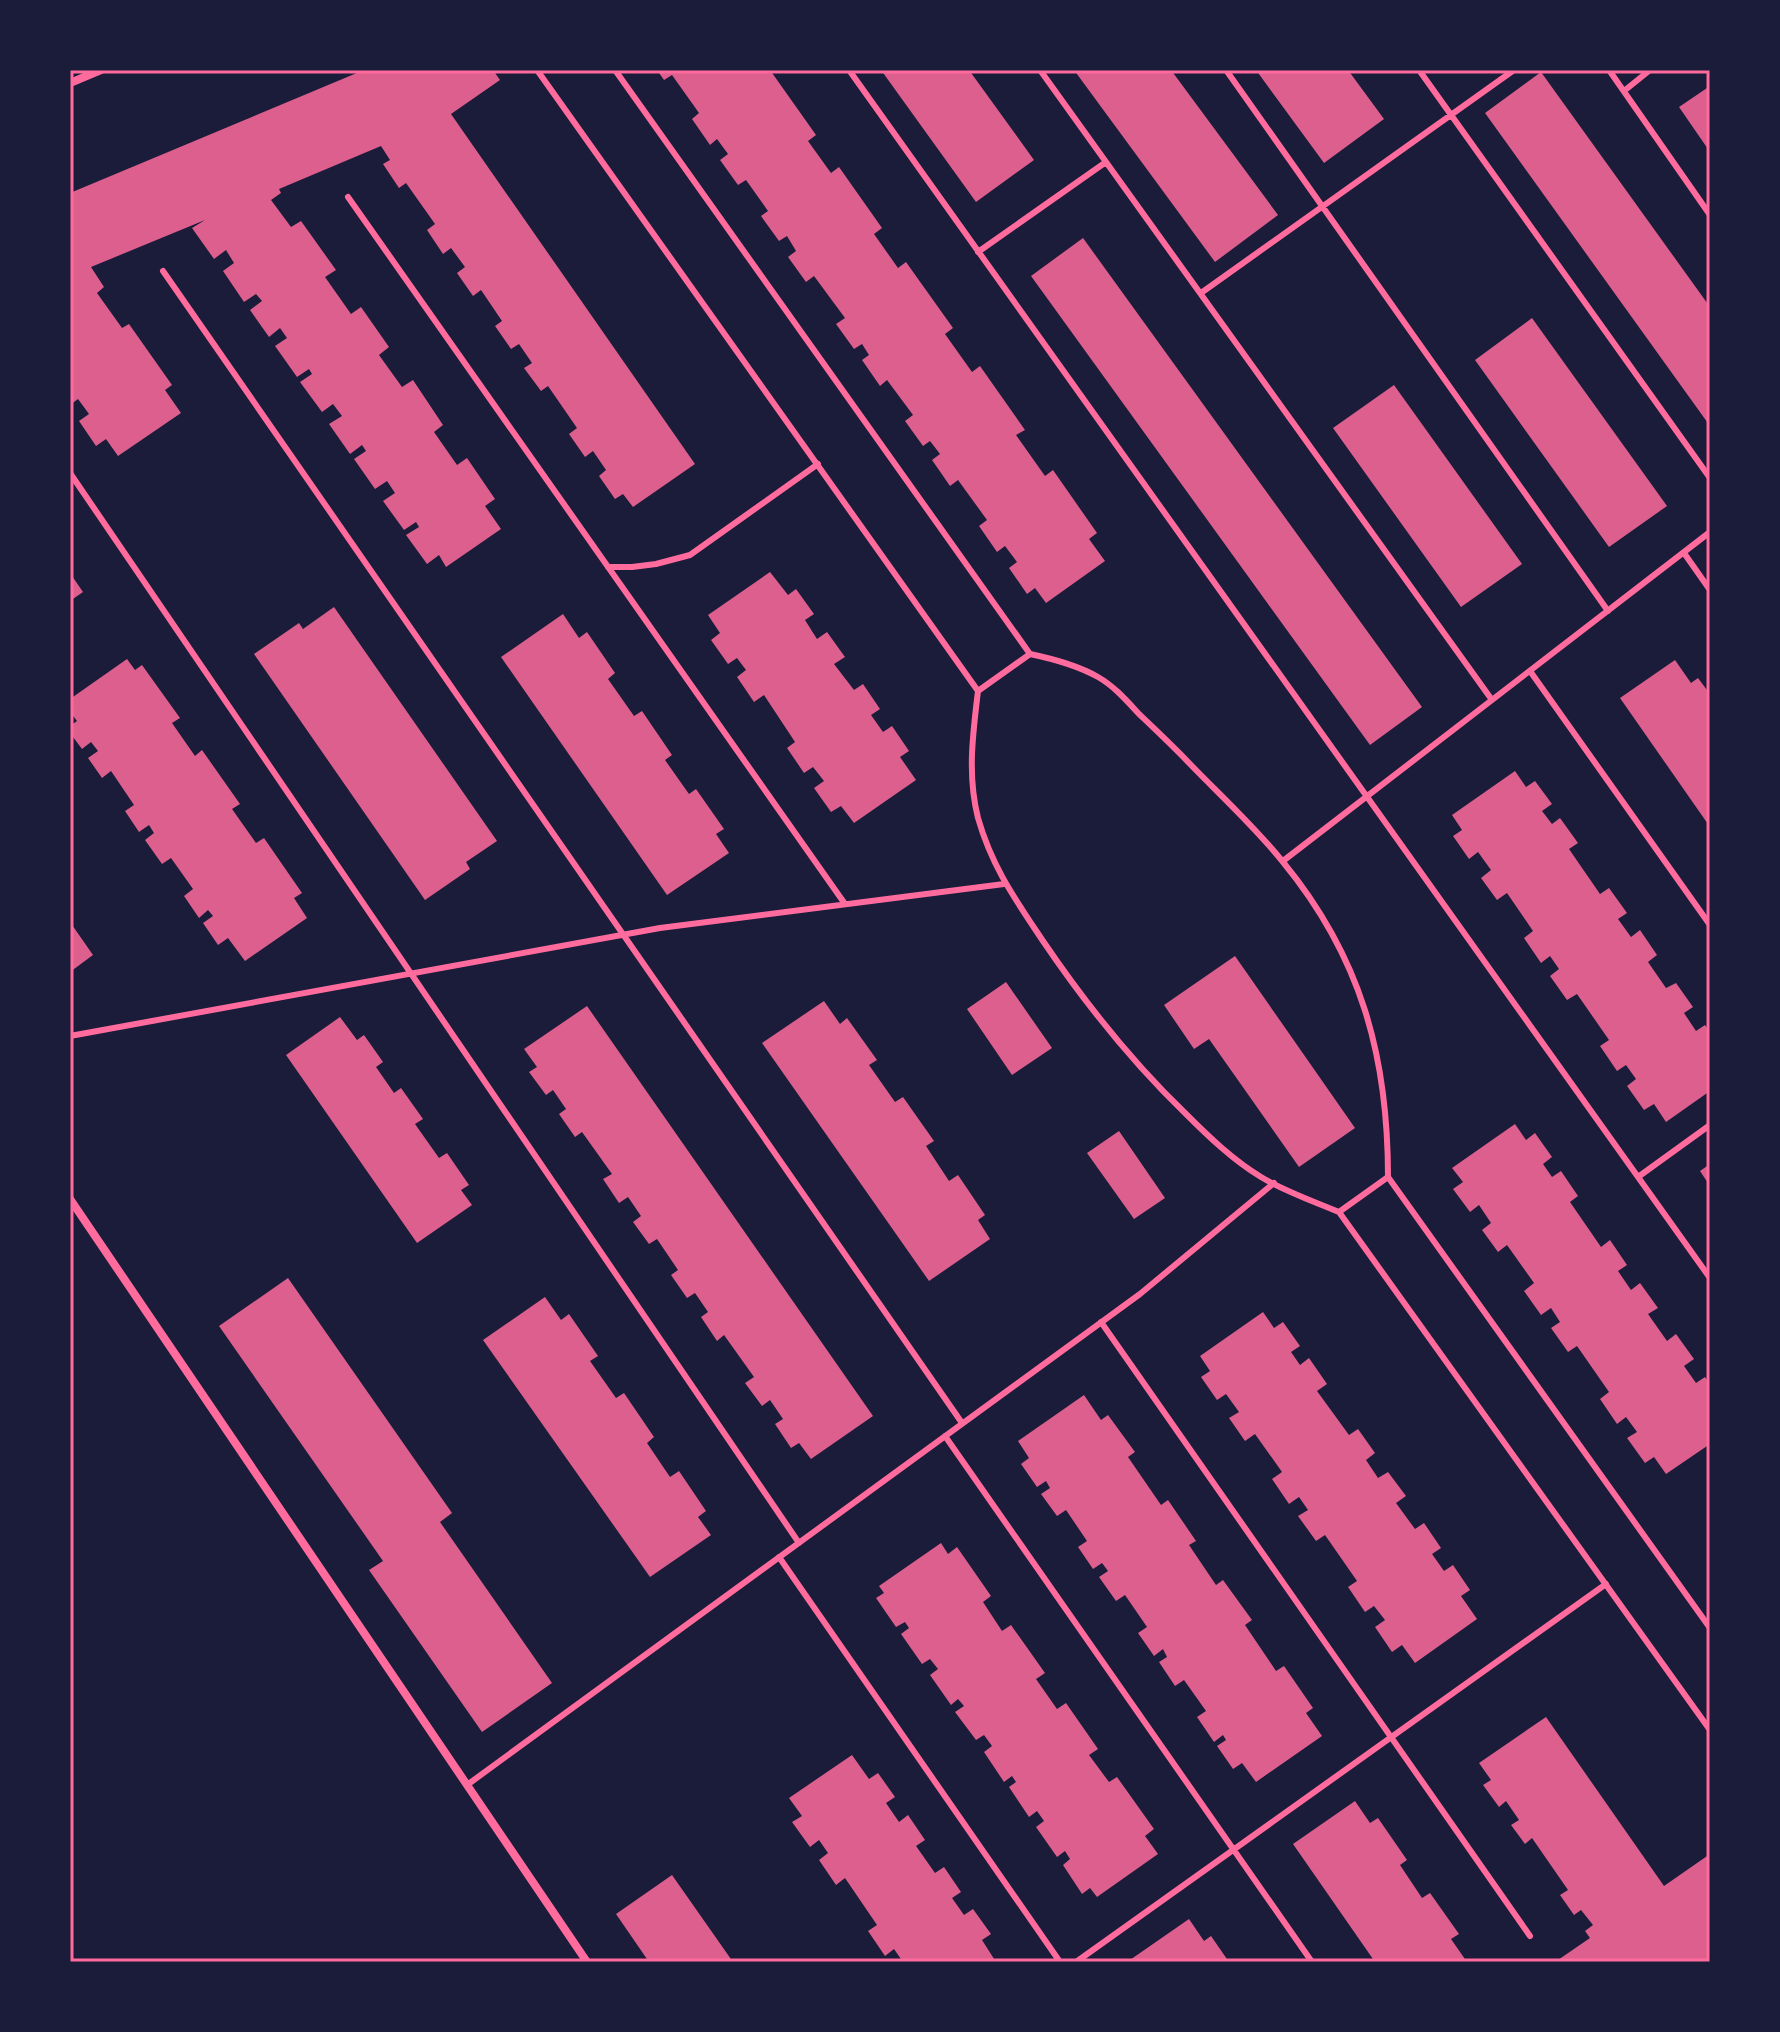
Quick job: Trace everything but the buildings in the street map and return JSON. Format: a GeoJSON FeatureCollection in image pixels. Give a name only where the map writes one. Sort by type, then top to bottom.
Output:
{"type":"FeatureCollection","features":[{"type":"Feature","properties":{"kind":"street"},"geometry":{"type":"LineString","coordinates":[[70,83],[101,70]]}},
{"type":"Feature","properties":{"kind":"street"},"geometry":{"type":"LineString","coordinates":[[70,1199],[587,1962]]}},
{"type":"Feature","properties":{"kind":"lane"},"geometry":{"type":"LineString","coordinates":[[537,70],[978,691],[971,750],[972,778],[988,850],[1004,884],[1073,986],[1126,1052],[1207,1135],[1262,1177],[1339,1212],[1710,1730]]}},
{"type":"Feature","properties":{"kind":"lane"},"geometry":{"type":"LineString","coordinates":[[615,70],[1030,654]]}},
{"type":"Feature","properties":{"kind":"lane"},"geometry":{"type":"LineString","coordinates":[[849,70],[1710,1278]]}},
{"type":"Feature","properties":{"kind":"lane"},"geometry":{"type":"LineString","coordinates":[[1040,70],[1492,700]]}},
{"type":"Feature","properties":{"kind":"lane"},"geometry":{"type":"LineString","coordinates":[[1226,70],[1608,611]]}},
{"type":"Feature","properties":{"kind":"lane"},"geometry":{"type":"LineString","coordinates":[[1419,70],[1710,478]]}},
{"type":"Feature","properties":{"kind":"lane"},"geometry":{"type":"LineString","coordinates":[[1201,293],[1514,70]]}},
{"type":"Feature","properties":{"kind":"lane"},"geometry":{"type":"LineString","coordinates":[[1609,70],[1710,215]]}},
{"type":"Feature","properties":{"kind":"lane"},"geometry":{"type":"LineString","coordinates":[[1624,91],[1650,70]]}},
{"type":"Feature","properties":{"kind":"lane"},"geometry":{"type":"LineString","coordinates":[[978,252],[1106,162]]}},
{"type":"Feature","properties":{"kind":"lane"},"geometry":{"type":"LineString","coordinates":[[348,197],[845,904]]}},
{"type":"Feature","properties":{"kind":"lane"},"geometry":{"type":"LineString","coordinates":[[163,271],[962,1423]]}},
{"type":"Feature","properties":{"kind":"lane"},"geometry":{"type":"LineString","coordinates":[[608,567],[656,564],[690,555],[818,464]]}},
{"type":"Feature","properties":{"kind":"lane"},"geometry":{"type":"LineString","coordinates":[[70,473],[799,1543]]}},
{"type":"Feature","properties":{"kind":"lane"},"geometry":{"type":"LineString","coordinates":[[1283,861],[1710,532]]}},
{"type":"Feature","properties":{"kind":"lane"},"geometry":{"type":"LineString","coordinates":[[1684,553],[1710,590]]}},
{"type":"Feature","properties":{"kind":"lane"},"geometry":{"type":"LineString","coordinates":[[978,691],[1030,654],[1054,658],[1102,679],[1185,759],[1283,861],[1314,903],[1340,948],[1361,997],[1376,1047],[1384,1091],[1388,1177],[1710,1628]]}},
{"type":"Feature","properties":{"kind":"lane"},"geometry":{"type":"LineString","coordinates":[[1530,671],[1710,925]]}},
{"type":"Feature","properties":{"kind":"lane"},"geometry":{"type":"LineString","coordinates":[[70,1036],[660,928],[1004,884]]}},
{"type":"Feature","properties":{"kind":"lane"},"geometry":{"type":"LineString","coordinates":[[1638,1177],[1710,1125]]}},
{"type":"Feature","properties":{"kind":"lane"},"geometry":{"type":"LineString","coordinates":[[1339,1212],[1388,1177]]}},
{"type":"Feature","properties":{"kind":"lane"},"geometry":{"type":"LineString","coordinates":[[467,1785],[1140,1294],[1274,1183]]}},
{"type":"Feature","properties":{"kind":"lane"},"geometry":{"type":"LineString","coordinates":[[1101,1322],[1530,1936]]}},
{"type":"Feature","properties":{"kind":"lane"},"geometry":{"type":"LineString","coordinates":[[945,1436],[1312,1962]]}},
{"type":"Feature","properties":{"kind":"lane"},"geometry":{"type":"LineString","coordinates":[[779,1557],[1060,1962]]}},
{"type":"Feature","properties":{"kind":"lane"},"geometry":{"type":"LineString","coordinates":[[1076,1962],[1606,1584]]}}]}
